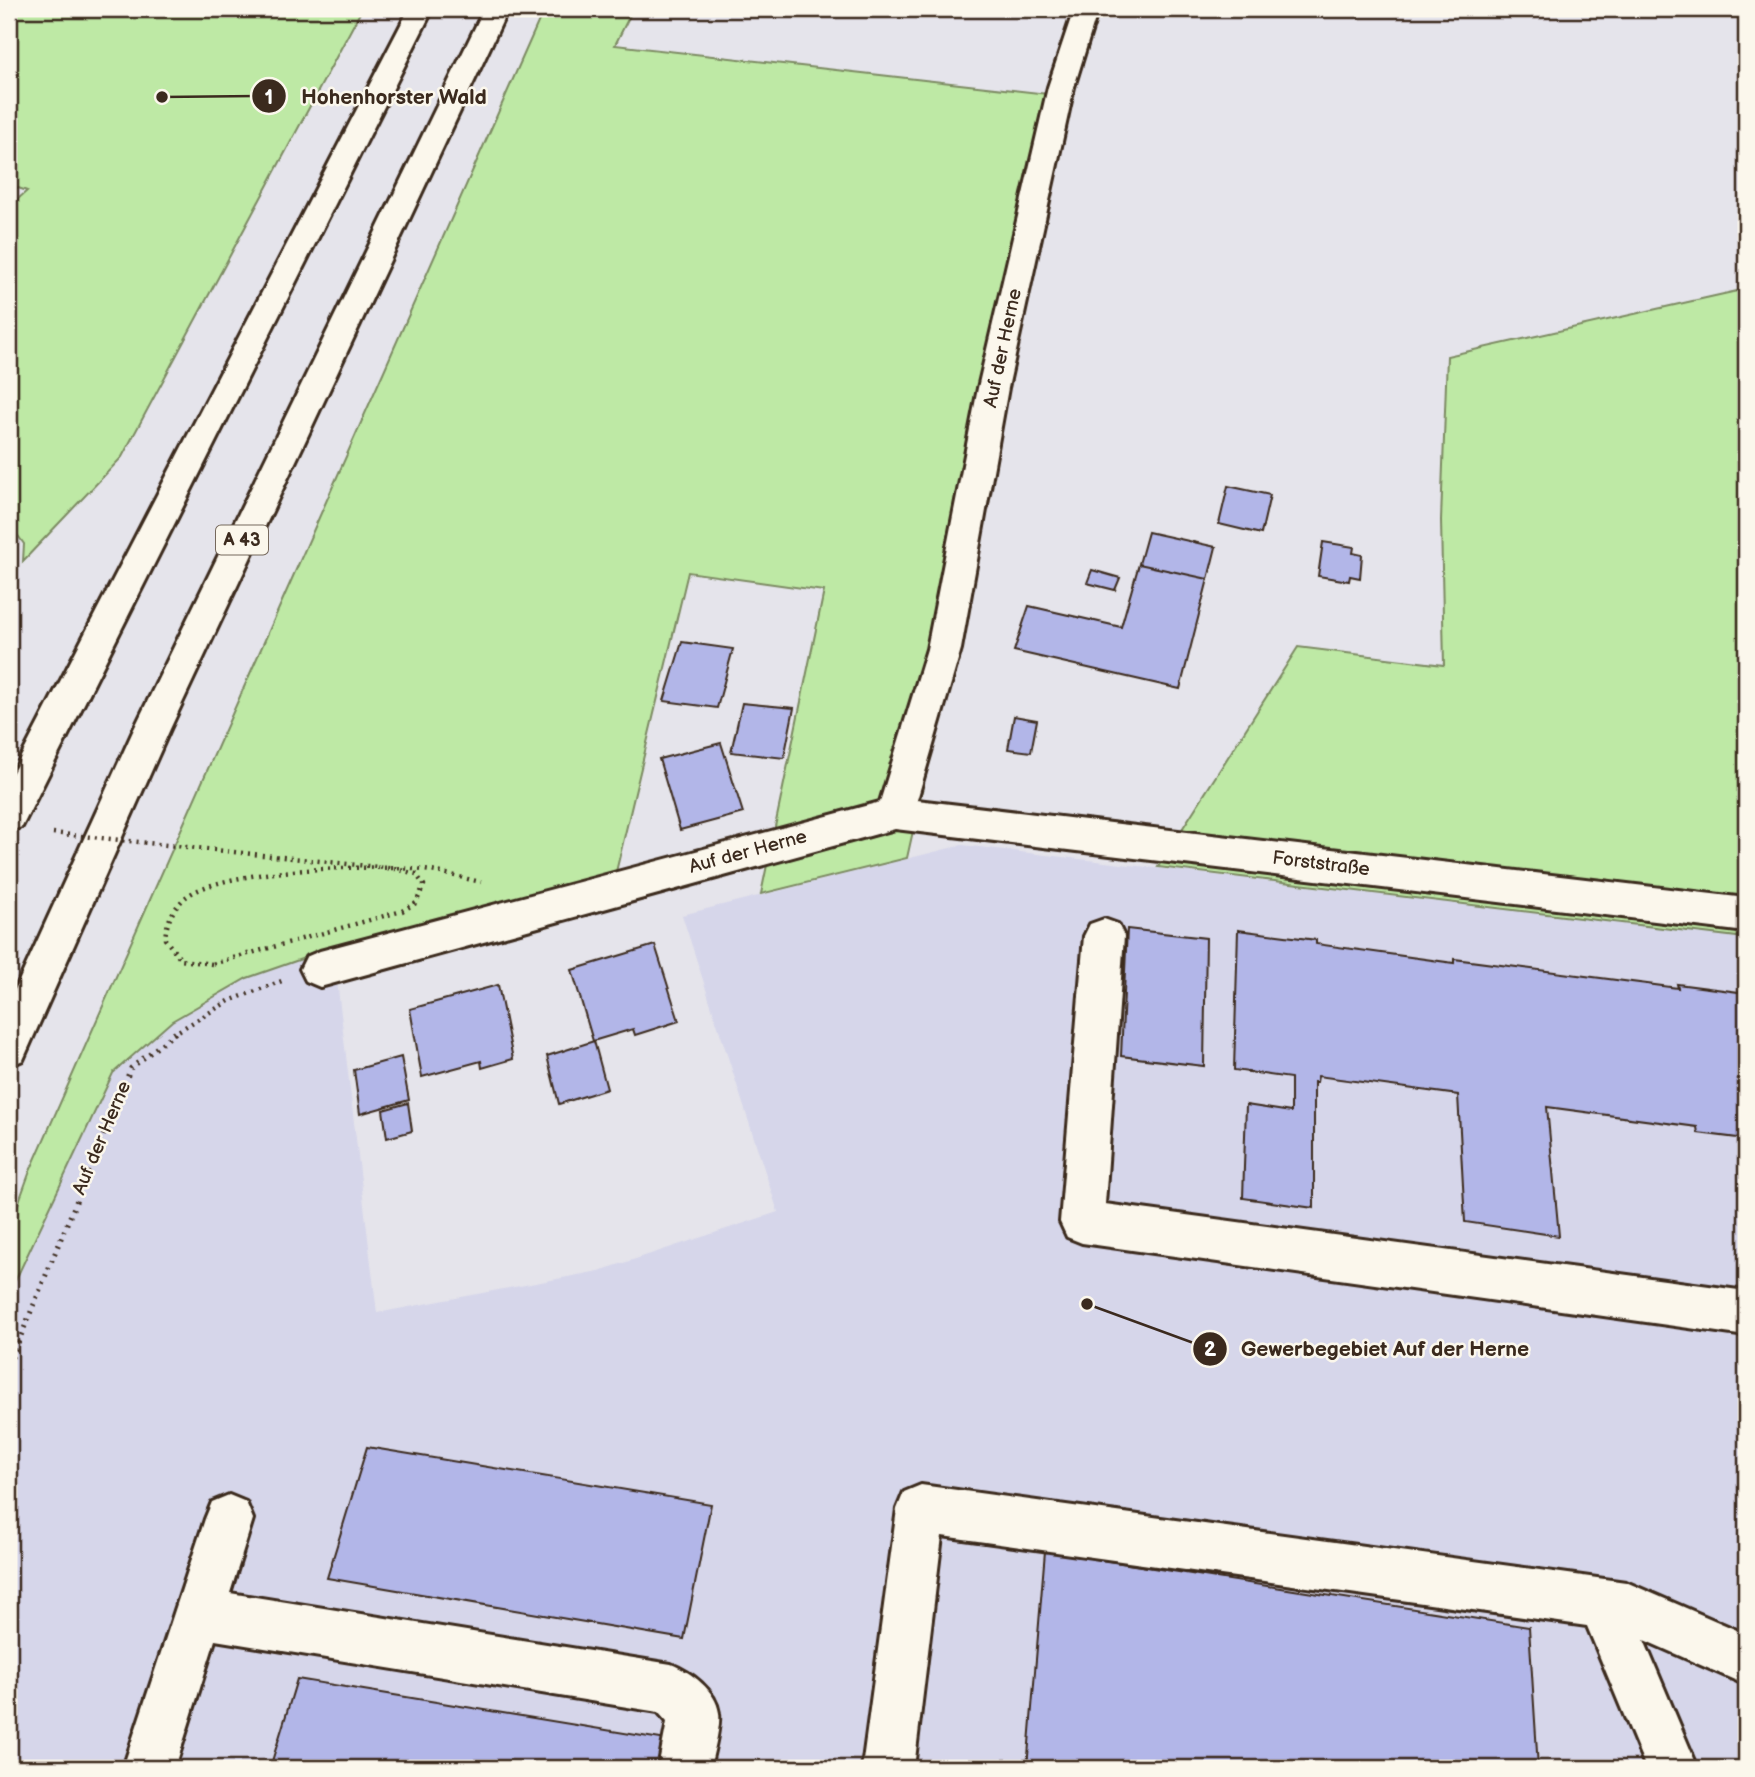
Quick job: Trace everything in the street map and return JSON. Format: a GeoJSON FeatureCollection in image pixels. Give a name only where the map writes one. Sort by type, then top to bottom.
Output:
{"type":"FeatureCollection","features":[{"type":"Feature","properties":{"kind":"main road"},"geometry":{"type":"LineString","coordinates":[[9,816],[421,9]]}},
{"type":"Feature","properties":{"kind":"main road","name":"A 43"},"geometry":{"type":"LineString","coordinates":[[9,1047],[152,729],[496,9]]}},
{"type":"Feature","properties":{"kind":"main road","name":"Auf der Herne"},"geometry":{"type":"LineString","coordinates":[[320,969],[895,813],[944,649],[993,388],[1061,87],[1086,9]]}},
{"type":"Feature","properties":{"kind":"main road","name":"Forststraße"},"geometry":{"type":"LineString","coordinates":[[895,813],[1746,915]]}},
{"type":"Feature","properties":{"kind":"main road"},"geometry":{"type":"LineString","coordinates":[[1104,936],[1083,1222],[1746,1314]]}},
{"type":"Feature","properties":{"kind":"main road"},"geometry":{"type":"LineString","coordinates":[[888,1768],[920,1509],[1626,1607],[1746,1660]]}},
{"type":"Feature","properties":{"kind":"main road"},"geometry":{"type":"LineString","coordinates":[[149,1768],[229,1519]]}},
{"type":"Feature","properties":{"kind":"main road"},"geometry":{"type":"LineString","coordinates":[[1603,1604],[1672,1768]]}},
{"type":"Feature","properties":{"kind":"main road"},"geometry":{"type":"LineString","coordinates":[[199,1613],[671,1689],[694,1714],[684,1768]]}},
{"type":"Feature","properties":{"kind":"path"},"geometry":{"type":"LineString","coordinates":[[9,541],[15,553],[9,568]]}},
{"type":"Feature","properties":{"kind":"path"},"geometry":{"type":"LineString","coordinates":[[53,833],[396,869],[416,874],[424,885],[422,897],[411,907],[388,916],[212,964],[181,960],[169,946],[166,928],[176,906],[199,889],[216,883],[296,870],[423,870],[490,884],[511,916]]}},
{"type":"Feature","properties":{"kind":"path","name":"Auf der Herne"},"geometry":{"type":"LineString","coordinates":[[9,1365],[131,1068],[177,1031],[229,1001],[320,969]]}},
{"type":"Feature","properties":{"kind":"shaded area"},"geometry":{"type":"Polygon","coordinates":[[[962,845],[1746,938],[1746,1768],[9,1768],[9,1294],[113,1072],[172,1021],[247,978],[333,948],[377,1313],[599,1271],[778,1212],[682,915],[962,845]]]}},
{"type":"Feature","properties":{"kind":"green space"},"geometry":{"type":"Polygon","coordinates":[[[9,9],[362,9],[122,457],[23,561],[24,544],[16,533],[9,530],[9,207],[27,191],[9,185],[9,9]]]}},
{"type":"Feature","properties":{"kind":"green space"},"geometry":{"type":"Polygon","coordinates":[[[544,9],[633,9],[615,45],[1066,96],[954,647],[907,858],[761,894],[824,591],[688,572],[615,876],[333,948],[247,978],[172,1021],[113,1073],[9,1294],[9,1229],[30,1171],[544,9]]]}},
{"type":"Feature","properties":{"kind":"green space"},"geometry":{"type":"Polygon","coordinates":[[[1746,289],[1746,938],[1158,867],[1298,647],[1444,665],[1441,520],[1447,356],[1746,289]]]}},
{"type":"Feature","properties":{"kind":"building"},"geometry":{"type":"Polygon","coordinates":[[[1228,486],[1270,495],[1261,534],[1219,524],[1228,486]]]}},
{"type":"Feature","properties":{"kind":"building"},"geometry":{"type":"Polygon","coordinates":[[[1148,532],[1216,547],[1208,579],[1139,564],[1148,532]]]}},
{"type":"Feature","properties":{"kind":"building"},"geometry":{"type":"Polygon","coordinates":[[[1323,542],[1354,547],[1353,553],[1362,555],[1360,578],[1350,576],[1349,581],[1318,576],[1323,542]]]}},
{"type":"Feature","properties":{"kind":"building"},"geometry":{"type":"Polygon","coordinates":[[[1139,564],[1208,579],[1180,689],[1014,651],[1029,606],[1121,627],[1139,564]]]}},
{"type":"Feature","properties":{"kind":"building"},"geometry":{"type":"Polygon","coordinates":[[[1092,570],[1120,578],[1115,590],[1087,583],[1092,570]]]}},
{"type":"Feature","properties":{"kind":"building"},"geometry":{"type":"Polygon","coordinates":[[[682,642],[733,649],[717,708],[664,701],[682,642]]]}},
{"type":"Feature","properties":{"kind":"building"},"geometry":{"type":"Polygon","coordinates":[[[742,703],[794,708],[784,758],[731,752],[742,703]]]}},
{"type":"Feature","properties":{"kind":"building"},"geometry":{"type":"Polygon","coordinates":[[[1014,716],[1037,720],[1031,752],[1008,749],[1014,716]]]}},
{"type":"Feature","properties":{"kind":"building"},"geometry":{"type":"Polygon","coordinates":[[[721,743],[743,813],[680,830],[659,759],[721,743]]]}},
{"type":"Feature","properties":{"kind":"building"},"geometry":{"type":"Polygon","coordinates":[[[1127,929],[1206,938],[1204,1066],[1121,1056],[1127,929]]]}},
{"type":"Feature","properties":{"kind":"building"},"geometry":{"type":"Polygon","coordinates":[[[1238,930],[1454,963],[1454,959],[1678,988],[1677,984],[1746,993],[1746,1139],[1698,1133],[1697,1127],[1547,1107],[1559,1236],[1465,1222],[1458,1095],[1318,1076],[1317,1082],[1314,1082],[1314,1208],[1243,1198],[1246,1105],[1291,1112],[1291,1078],[1234,1070],[1238,930]]]}},
{"type":"Feature","properties":{"kind":"building"},"geometry":{"type":"Polygon","coordinates":[[[655,945],[679,1021],[635,1035],[633,1029],[593,1041],[572,970],[655,945]]]}},
{"type":"Feature","properties":{"kind":"building"},"geometry":{"type":"Polygon","coordinates":[[[498,985],[513,1059],[482,1068],[481,1061],[422,1077],[410,1009],[498,985]]]}},
{"type":"Feature","properties":{"kind":"building"},"geometry":{"type":"Polygon","coordinates":[[[594,1041],[607,1089],[559,1104],[547,1056],[594,1041]]]}},
{"type":"Feature","properties":{"kind":"building"},"geometry":{"type":"Polygon","coordinates":[[[401,1057],[409,1100],[360,1114],[354,1070],[401,1057]]]}},
{"type":"Feature","properties":{"kind":"building"},"geometry":{"type":"Polygon","coordinates":[[[408,1103],[412,1131],[387,1138],[383,1110],[408,1103]]]}},
{"type":"Feature","properties":{"kind":"building"},"geometry":{"type":"Polygon","coordinates":[[[367,1447],[711,1504],[684,1639],[327,1578],[367,1447]]]}},
{"type":"Feature","properties":{"kind":"building"},"geometry":{"type":"Polygon","coordinates":[[[1045,1551],[1529,1627],[1538,1768],[1027,1768],[1045,1551]]]}},
{"type":"Feature","properties":{"kind":"building"},"geometry":{"type":"Polygon","coordinates":[[[297,1679],[667,1740],[661,1768],[270,1768],[297,1679]]]}},
{"type":"Feature","properties":{"kind":"place","name":"Hohenhorster Wald"},"geometry":{"type":"Point","coordinates":[162,97]}},
{"type":"Feature","properties":{"kind":"place","name":"Gewerbegebiet Auf der Herne"},"geometry":{"type":"Point","coordinates":[1087,1304]}}]}
